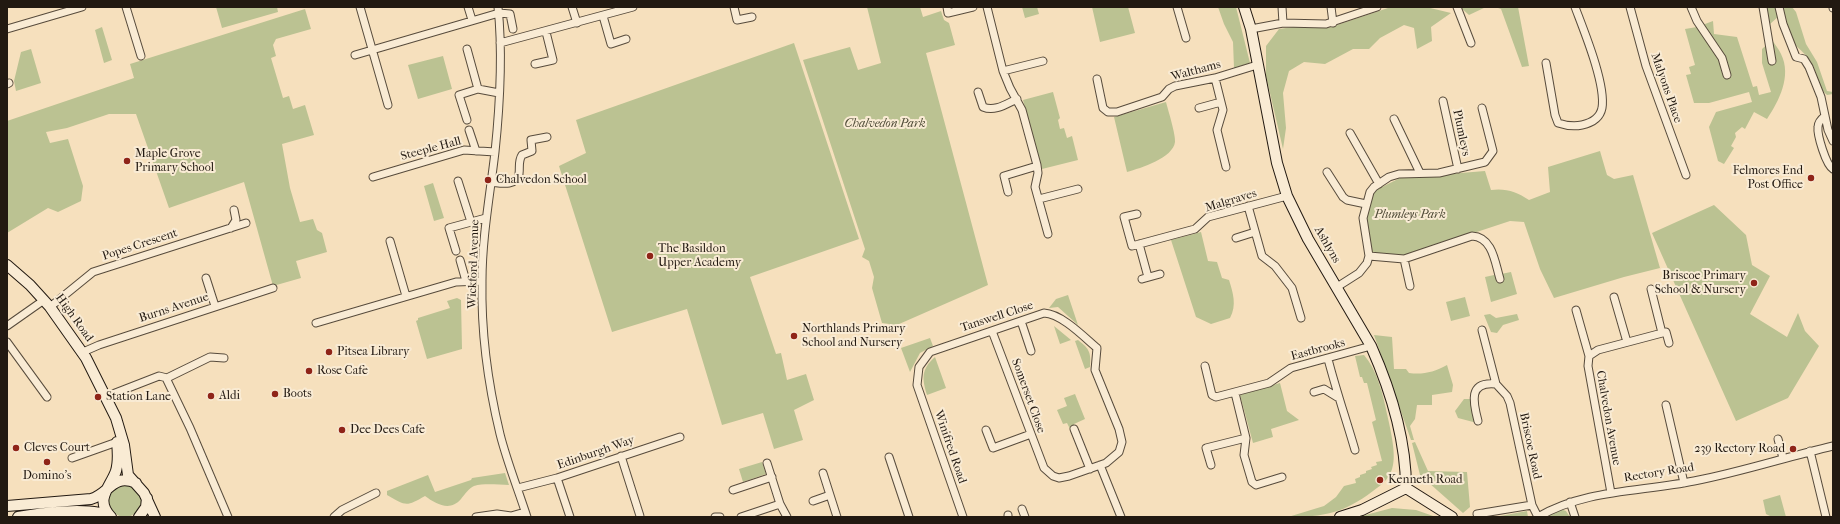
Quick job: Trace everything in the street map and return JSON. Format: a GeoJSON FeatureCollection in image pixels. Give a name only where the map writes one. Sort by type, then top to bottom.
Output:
{"type":"FeatureCollection","features":[{"type":"Feature","properties":{"kind":"main road","name":"Ashlyns"},"geometry":{"type":"LineString","coordinates":[[1244,7],[1251,29],[1277,163],[1287,196],[1299,222],[1371,346],[1384,377],[1398,424],[1406,473],[1406,488]]}},
{"type":"Feature","properties":{"kind":"main road","name":"High Road"},"geometry":{"type":"LineString","coordinates":[[7,265],[47,303],[83,352],[119,427],[124,445],[128,475],[142,488],[155,517]]}},
{"type":"Feature","properties":{"kind":"main road","name":"High Road"},"geometry":{"type":"LineString","coordinates":[[105,397],[117,442],[118,456],[117,466],[104,496],[104,506],[111,517]]}},
{"type":"Feature","properties":{"kind":"main road"},"geometry":{"type":"LineString","coordinates":[[7,506],[91,499],[102,494],[114,483],[123,481],[136,484]]}},
{"type":"Feature","properties":{"kind":"main road"},"geometry":{"type":"LineString","coordinates":[[1340,517],[1362,510],[1406,488],[1452,517]]}},
{"type":"Feature","properties":{"kind":"main road"},"geometry":{"type":"LineString","coordinates":[[139,517],[146,507],[147,498]]}},
{"type":"Feature","properties":{"kind":"main road"},"geometry":{"type":"LineString","coordinates":[[18,517],[84,510],[102,512],[111,517]]}},
{"type":"Feature","properties":{"kind":"street"},"geometry":{"type":"LineString","coordinates":[[7,29],[82,7]]}},
{"type":"Feature","properties":{"kind":"street"},"geometry":{"type":"LineString","coordinates":[[126,7],[141,56]]}},
{"type":"Feature","properties":{"kind":"street"},"geometry":{"type":"LineString","coordinates":[[360,7],[388,104]]}},
{"type":"Feature","properties":{"kind":"street"},"geometry":{"type":"LineString","coordinates":[[468,7],[472,20]]}},
{"type":"Feature","properties":{"kind":"street"},"geometry":{"type":"LineString","coordinates":[[572,7],[577,23]]}},
{"type":"Feature","properties":{"kind":"street"},"geometry":{"type":"LineString","coordinates":[[500,43],[546,32],[633,7]]}},
{"type":"Feature","properties":{"kind":"street"},"geometry":{"type":"LineString","coordinates":[[734,7],[737,20],[752,17]]}},
{"type":"Feature","properties":{"kind":"street"},"geometry":{"type":"LineString","coordinates":[[946,7],[948,14],[973,7]]}},
{"type":"Feature","properties":{"kind":"street"},"geometry":{"type":"LineString","coordinates":[[987,7],[1003,71],[1022,110],[1037,166],[1038,173],[1035,185],[1048,234]]}},
{"type":"Feature","properties":{"kind":"street"},"geometry":{"type":"LineString","coordinates":[[1177,7],[1186,38]]}},
{"type":"Feature","properties":{"kind":"street"},"geometry":{"type":"LineString","coordinates":[[1282,7],[1283,23]]}},
{"type":"Feature","properties":{"kind":"street"},"geometry":{"type":"LineString","coordinates":[[1330,7],[1333,23]]}},
{"type":"Feature","properties":{"kind":"street"},"geometry":{"type":"LineString","coordinates":[[1251,29],[1283,23],[1333,23],[1377,7]]}},
{"type":"Feature","properties":{"kind":"street"},"geometry":{"type":"LineString","coordinates":[[1457,7],[1471,43]]}},
{"type":"Feature","properties":{"kind":"street"},"geometry":{"type":"LineString","coordinates":[[1546,63],[1555,115],[1558,123],[1573,126],[1588,124],[1593,121],[1601,112],[1602,107],[1599,83],[1593,58],[1575,7]]}},
{"type":"Feature","properties":{"kind":"street","name":"Malyons Place"},"geometry":{"type":"LineString","coordinates":[[1630,7],[1646,66],[1686,175]]}},
{"type":"Feature","properties":{"kind":"street"},"geometry":{"type":"LineString","coordinates":[[1691,7],[1704,34],[1722,58],[1727,75]]}},
{"type":"Feature","properties":{"kind":"street"},"geometry":{"type":"LineString","coordinates":[[1763,7],[1772,61]]}},
{"type":"Feature","properties":{"kind":"street"},"geometry":{"type":"LineString","coordinates":[[1779,7],[1783,24],[1796,57],[1804,60],[1809,67],[1821,97],[1833,141]]}},
{"type":"Feature","properties":{"kind":"street"},"geometry":{"type":"LineString","coordinates":[[355,55],[472,20],[498,10],[510,14],[513,29]]}},
{"type":"Feature","properties":{"kind":"street","name":"Wickford Avenue"},"geometry":{"type":"LineString","coordinates":[[498,10],[500,43],[500,93],[495,152],[486,218],[482,281],[486,361],[491,395],[500,435],[526,515]]}},
{"type":"Feature","properties":{"kind":"street"},"geometry":{"type":"LineString","coordinates":[[603,16],[611,44],[626,39]]}},
{"type":"Feature","properties":{"kind":"street"},"geometry":{"type":"LineString","coordinates":[[535,64],[552,60],[546,32]]}},
{"type":"Feature","properties":{"kind":"street"},"geometry":{"type":"LineString","coordinates":[[467,49],[478,89]]}},
{"type":"Feature","properties":{"kind":"street"},"geometry":{"type":"LineString","coordinates":[[1003,71],[1042,61]]}},
{"type":"Feature","properties":{"kind":"street","name":"Walthams"},"geometry":{"type":"LineString","coordinates":[[1097,79],[1103,108],[1108,112],[1117,112],[1162,97],[1169,89],[1175,86],[1215,78],[1257,65]]}},
{"type":"Feature","properties":{"kind":"street"},"geometry":{"type":"LineString","coordinates":[[1215,78],[1223,110],[1217,130],[1226,167]]}},
{"type":"Feature","properties":{"kind":"street"},"geometry":{"type":"LineString","coordinates":[[467,120],[459,95],[478,89],[500,93]]}},
{"type":"Feature","properties":{"kind":"street"},"geometry":{"type":"LineString","coordinates":[[978,92],[983,107],[988,109],[997,108],[1017,99]]}},
{"type":"Feature","properties":{"kind":"street","name":"Plumleys"},"geometry":{"type":"LineString","coordinates":[[1443,101],[1458,169]]}},
{"type":"Feature","properties":{"kind":"street"},"geometry":{"type":"LineString","coordinates":[[1199,108],[1221,102]]}},
{"type":"Feature","properties":{"kind":"street","name":"Plumleys"},"geometry":{"type":"LineString","coordinates":[[1369,256],[1362,222],[1370,192],[1379,184],[1394,176],[1420,173],[1439,173],[1484,164],[1493,151],[1482,108]]}},
{"type":"Feature","properties":{"kind":"street"},"geometry":{"type":"LineString","coordinates":[[1825,116],[1819,122],[1817,128],[1827,164],[1833,169]]}},
{"type":"Feature","properties":{"kind":"street"},"geometry":{"type":"LineString","coordinates":[[1394,119],[1420,173]]}},
{"type":"Feature","properties":{"kind":"street"},"geometry":{"type":"LineString","coordinates":[[470,130],[476,151]]}},
{"type":"Feature","properties":{"kind":"street"},"geometry":{"type":"LineString","coordinates":[[1350,133],[1379,184]]}},
{"type":"Feature","properties":{"kind":"street"},"geometry":{"type":"LineString","coordinates":[[491,182],[505,184],[515,180],[519,174],[519,159],[522,155],[532,151],[531,140],[547,137]]}},
{"type":"Feature","properties":{"kind":"street","name":"Steeple Hall"},"geometry":{"type":"LineString","coordinates":[[373,177],[464,150],[495,152]]}},
{"type":"Feature","properties":{"kind":"street"},"geometry":{"type":"LineString","coordinates":[[1008,192],[1004,176],[1037,166]]}},
{"type":"Feature","properties":{"kind":"street"},"geometry":{"type":"LineString","coordinates":[[1327,172],[1343,197],[1347,200],[1366,204]]}},
{"type":"Feature","properties":{"kind":"street"},"geometry":{"type":"LineString","coordinates":[[458,181],[471,222]]}},
{"type":"Feature","properties":{"kind":"street"},"geometry":{"type":"LineString","coordinates":[[1039,199],[1078,189]]}},
{"type":"Feature","properties":{"kind":"street","name":"Malgraves"},"geometry":{"type":"LineString","coordinates":[[1139,244],[1195,229],[1208,217],[1287,196]]}},
{"type":"Feature","properties":{"kind":"street"},"geometry":{"type":"LineString","coordinates":[[1248,206],[1262,256],[1275,266],[1292,288],[1301,318]]}},
{"type":"Feature","properties":{"kind":"street"},"geometry":{"type":"LineString","coordinates":[[231,228],[236,220],[234,210]]}},
{"type":"Feature","properties":{"kind":"street"},"geometry":{"type":"LineString","coordinates":[[1137,214],[1124,217],[1132,246],[1139,244],[1145,278],[1160,274]]}},
{"type":"Feature","properties":{"kind":"street"},"geometry":{"type":"LineString","coordinates":[[456,251],[449,228],[486,218]]}},
{"type":"Feature","properties":{"kind":"street","name":"Popes Crescent"},"geometry":{"type":"LineString","coordinates":[[7,326],[47,303],[96,271],[246,223]]}},
{"type":"Feature","properties":{"kind":"street"},"geometry":{"type":"LineString","coordinates":[[1236,238],[1255,232]]}},
{"type":"Feature","properties":{"kind":"street"},"geometry":{"type":"LineString","coordinates":[[1337,287],[1364,270],[1369,256],[1404,259],[1472,236],[1477,236],[1489,244],[1500,279]]}},
{"type":"Feature","properties":{"kind":"street"},"geometry":{"type":"LineString","coordinates":[[390,241],[406,296]]}},
{"type":"Feature","properties":{"kind":"street"},"geometry":{"type":"LineString","coordinates":[[1404,259],[1410,286]]}},
{"type":"Feature","properties":{"kind":"street"},"geometry":{"type":"LineString","coordinates":[[460,260],[466,280]]}},
{"type":"Feature","properties":{"kind":"street"},"geometry":{"type":"LineString","coordinates":[[206,278],[215,306]]}},
{"type":"Feature","properties":{"kind":"street"},"geometry":{"type":"LineString","coordinates":[[316,323],[456,282],[466,280],[482,281]]}},
{"type":"Feature","properties":{"kind":"street","name":"Burns Avenue"},"geometry":{"type":"LineString","coordinates":[[83,352],[99,345],[273,288]]}},
{"type":"Feature","properties":{"kind":"street"},"geometry":{"type":"LineString","coordinates":[[1650,288],[1664,333],[1669,343]]}},
{"type":"Feature","properties":{"kind":"street"},"geometry":{"type":"LineString","coordinates":[[1614,297],[1627,342]]}},
{"type":"Feature","properties":{"kind":"street"},"geometry":{"type":"LineString","coordinates":[[1576,310],[1589,356]]}},
{"type":"Feature","properties":{"kind":"street","name":"Tanswell Close"},"geometry":{"type":"LineString","coordinates":[[917,385],[919,367],[930,352],[1044,313],[1049,313],[1063,320],[1097,348],[1095,370],[1119,429],[1122,442],[1119,452],[1115,457],[1100,465]]}},
{"type":"Feature","properties":{"kind":"street"},"geometry":{"type":"LineString","coordinates":[[1021,321],[1031,351]]}},
{"type":"Feature","properties":{"kind":"street","name":"Briscoe Road"},"geometry":{"type":"LineString","coordinates":[[1482,330],[1496,384],[1507,396],[1510,403],[1532,505],[1538,517]]}},
{"type":"Feature","properties":{"kind":"street","name":"Somerset Close"},"geometry":{"type":"LineString","coordinates":[[992,331],[1044,468],[1053,476],[1059,478],[1090,469]]}},
{"type":"Feature","properties":{"kind":"street","name":"Chalvedon Avenue"},"geometry":{"type":"LineString","coordinates":[[1611,493],[1588,366],[1589,356],[1598,350],[1664,333]]}},
{"type":"Feature","properties":{"kind":"street"},"geometry":{"type":"LineString","coordinates":[[7,342],[47,397]]}},
{"type":"Feature","properties":{"kind":"street","name":"Eastbrooks"},"geometry":{"type":"LineString","coordinates":[[1205,366],[1212,395],[1216,397],[1272,382],[1291,368],[1371,346]]}},
{"type":"Feature","properties":{"kind":"street"},"geometry":{"type":"LineString","coordinates":[[105,397],[159,376],[166,378],[210,357],[224,358]]}},
{"type":"Feature","properties":{"kind":"street"},"geometry":{"type":"LineString","coordinates":[[1328,359],[1337,397],[1342,404],[1355,450]]}},
{"type":"Feature","properties":{"kind":"street"},"geometry":{"type":"LineString","coordinates":[[166,378],[196,442],[228,517]]}},
{"type":"Feature","properties":{"kind":"street"},"geometry":{"type":"LineString","coordinates":[[1478,421],[1473,404],[1475,392],[1479,386],[1483,384],[1496,384]]}},
{"type":"Feature","properties":{"kind":"street","name":"Winifred Road"},"geometry":{"type":"LineString","coordinates":[[917,385],[961,517]]}},
{"type":"Feature","properties":{"kind":"street"},"geometry":{"type":"LineString","coordinates":[[1314,392],[1324,389],[1337,397]]}},
{"type":"Feature","properties":{"kind":"street"},"geometry":{"type":"LineString","coordinates":[[1235,393],[1246,438],[1244,455],[1252,482],[1256,485],[1282,477]]}},
{"type":"Feature","properties":{"kind":"street"},"geometry":{"type":"LineString","coordinates":[[1666,405],[1684,483]]}},
{"type":"Feature","properties":{"kind":"street"},"geometry":{"type":"LineString","coordinates":[[1074,429],[1090,469],[1100,465],[1121,517]]}},
{"type":"Feature","properties":{"kind":"street"},"geometry":{"type":"LineString","coordinates":[[986,430],[993,448],[1031,434]]}},
{"type":"Feature","properties":{"kind":"street","name":"Edinburgh Way"},"geometry":{"type":"LineString","coordinates":[[518,488],[557,478],[680,437]]}},
{"type":"Feature","properties":{"kind":"street"},"geometry":{"type":"LineString","coordinates":[[1210,465],[1206,448],[1246,438]]}},
{"type":"Feature","properties":{"kind":"street"},"geometry":{"type":"LineString","coordinates":[[1778,439],[1783,458]]}},
{"type":"Feature","properties":{"kind":"street"},"geometry":{"type":"LineString","coordinates":[[72,458],[117,442]]}},
{"type":"Feature","properties":{"kind":"street","name":"Rectory Road"},"geometry":{"type":"LineString","coordinates":[[1538,517],[1583,497],[1684,483],[1833,446]]}},
{"type":"Feature","properties":{"kind":"street"},"geometry":{"type":"LineString","coordinates":[[1810,451],[1826,517]]}},
{"type":"Feature","properties":{"kind":"street"},"geometry":{"type":"LineString","coordinates":[[621,456],[640,516]]}},
{"type":"Feature","properties":{"kind":"street"},"geometry":{"type":"LineString","coordinates":[[889,457],[909,517]]}},
{"type":"Feature","properties":{"kind":"street"},"geometry":{"type":"LineString","coordinates":[[767,463],[780,504],[787,517]]}},
{"type":"Feature","properties":{"kind":"street"},"geometry":{"type":"LineString","coordinates":[[823,473],[837,517]]}},
{"type":"Feature","properties":{"kind":"street"},"geometry":{"type":"LineString","coordinates":[[732,490],[772,477]]}},
{"type":"Feature","properties":{"kind":"street"},"geometry":{"type":"LineString","coordinates":[[557,478],[570,517]]}},
{"type":"Feature","properties":{"kind":"street"},"geometry":{"type":"LineString","coordinates":[[334,517],[342,510],[376,493]]}},
{"type":"Feature","properties":{"kind":"street"},"geometry":{"type":"LineString","coordinates":[[813,501],[830,495]]}},
{"type":"Feature","properties":{"kind":"street"},"geometry":{"type":"LineString","coordinates":[[1570,502],[1575,517]]}},
{"type":"Feature","properties":{"kind":"street"},"geometry":{"type":"LineString","coordinates":[[741,517],[780,504]]}},
{"type":"Feature","properties":{"kind":"street"},"geometry":{"type":"LineString","coordinates":[[1477,514],[1532,505]]}},
{"type":"Feature","properties":{"kind":"street"},"geometry":{"type":"LineString","coordinates":[[1022,509],[1025,517]]}},
{"type":"Feature","properties":{"kind":"street"},"geometry":{"type":"LineString","coordinates":[[476,517],[491,514],[511,516],[526,515]]}},
{"type":"Feature","properties":{"kind":"street"},"geometry":{"type":"LineString","coordinates":[[715,517],[720,517]]}},
{"type":"Feature","properties":{"kind":"green space"},"geometry":{"type":"Polygon","coordinates":[[[216,7],[277,7],[278,12],[222,28],[216,7]]]}},
{"type":"Feature","properties":{"kind":"green space","name":"Chalvedon Park"},"geometry":{"type":"Polygon","coordinates":[[[867,7],[920,7],[923,17],[941,11],[944,20],[949,23],[955,45],[926,53],[988,285],[890,328],[889,324],[882,323],[872,288],[874,277],[869,261],[862,257],[865,249],[803,60],[850,47],[858,70],[881,63],[867,7]]]}},
{"type":"Feature","properties":{"kind":"green space"},"geometry":{"type":"Polygon","coordinates":[[[1022,7],[1037,7],[1039,14],[1025,18],[1022,7]]]}},
{"type":"Feature","properties":{"kind":"green space"},"geometry":{"type":"Polygon","coordinates":[[[1092,7],[1128,7],[1135,33],[1100,42],[1092,7]]]}},
{"type":"Feature","properties":{"kind":"green space"},"geometry":{"type":"Polygon","coordinates":[[[1218,7],[1236,7],[1250,63],[1234,68],[1233,42],[1218,7]]]}},
{"type":"Feature","properties":{"kind":"green space"},"geometry":{"type":"Polygon","coordinates":[[[1395,7],[1426,7],[1451,13],[1431,27],[1432,41],[1417,49],[1414,28],[1404,25],[1380,38],[1369,49],[1353,49],[1325,64],[1304,62],[1289,71],[1283,93],[1286,128],[1283,149],[1266,76],[1266,46],[1279,29],[1300,26],[1328,28],[1395,7]]]}},
{"type":"Feature","properties":{"kind":"green space"},"geometry":{"type":"Polygon","coordinates":[[[1460,7],[1486,7],[1469,15],[1460,7]]]}},
{"type":"Feature","properties":{"kind":"green space"},"geometry":{"type":"Polygon","coordinates":[[[1495,7],[1518,7],[1529,66],[1522,67],[1501,9],[1495,7]]]}},
{"type":"Feature","properties":{"kind":"green space"},"geometry":{"type":"Polygon","coordinates":[[[1765,7],[1775,7],[1779,16],[1770,24],[1765,7]]]}},
{"type":"Feature","properties":{"kind":"green space"},"geometry":{"type":"Polygon","coordinates":[[[1783,7],[1792,7],[1796,12],[1806,44],[1817,62],[1827,91],[1833,92],[1833,94],[1827,95],[1823,91],[1810,61],[1796,46],[1789,35],[1783,7]]]}},
{"type":"Feature","properties":{"kind":"green space"},"geometry":{"type":"Polygon","coordinates":[[[305,9],[311,29],[276,39],[273,45],[276,56],[271,58],[283,98],[289,96],[293,109],[305,105],[314,135],[282,144],[290,188],[300,222],[313,219],[317,230],[322,233],[327,252],[296,261],[301,278],[273,286],[244,182],[169,208],[136,114],[109,114],[67,128],[46,132],[50,143],[68,139],[83,186],[81,201],[58,212],[48,208],[7,233],[7,121],[134,78],[130,64],[305,9]]]}},
{"type":"Feature","properties":{"kind":"green space"},"geometry":{"type":"Polygon","coordinates":[[[1713,21],[1714,34],[1737,37],[1753,87],[1757,86],[1759,95],[1771,92],[1762,63],[1762,49],[1772,40],[1781,54],[1785,71],[1785,79],[1780,96],[1767,119],[1754,112],[1745,129],[1742,127],[1735,133],[1736,137],[1731,146],[1734,148],[1724,164],[1718,161],[1709,127],[1716,112],[1752,102],[1749,92],[1709,103],[1694,103],[1686,75],[1691,74],[1689,67],[1695,65],[1685,29],[1697,27],[1713,21]]]}},
{"type":"Feature","properties":{"kind":"green space"},"geometry":{"type":"Polygon","coordinates":[[[102,27],[112,60],[104,63],[95,30],[102,27]]]}},
{"type":"Feature","properties":{"kind":"green space","name":"The Basildon Upper Academy"},"geometry":{"type":"Polygon","coordinates":[[[794,43],[859,239],[750,277],[776,354],[781,353],[787,380],[806,374],[814,400],[794,410],[803,440],[774,449],[763,413],[722,425],[687,309],[612,332],[559,166],[586,153],[576,120],[794,43]]]}},
{"type":"Feature","properties":{"kind":"green space"},"geometry":{"type":"Polygon","coordinates":[[[31,49],[41,83],[16,91],[14,81],[21,52],[31,49]]]}},
{"type":"Feature","properties":{"kind":"green space"},"geometry":{"type":"Polygon","coordinates":[[[443,56],[452,89],[418,99],[408,65],[443,56]]]}},
{"type":"Feature","properties":{"kind":"green space"},"geometry":{"type":"Polygon","coordinates":[[[1053,92],[1060,118],[1058,120],[1060,129],[1064,128],[1067,138],[1072,136],[1078,160],[1042,169],[1023,100],[1053,92]]]}},
{"type":"Feature","properties":{"kind":"green space"},"geometry":{"type":"Polygon","coordinates":[[[1166,102],[1174,134],[1175,142],[1173,148],[1169,153],[1156,162],[1127,172],[1114,117],[1166,102]]]}},
{"type":"Feature","properties":{"kind":"green space","name":"Plumleys Park"},"geometry":{"type":"Polygon","coordinates":[[[1600,151],[1607,175],[1614,179],[1633,175],[1660,268],[1554,298],[1540,269],[1524,222],[1510,221],[1401,257],[1371,255],[1366,223],[1372,192],[1400,178],[1485,171],[1491,190],[1511,191],[1529,200],[1550,192],[1548,167],[1600,151]]]}},
{"type":"Feature","properties":{"kind":"green space"},"geometry":{"type":"Polygon","coordinates":[[[433,183],[444,218],[434,221],[424,186],[433,183]]]}},
{"type":"Feature","properties":{"kind":"green space","name":"Briscoe Primary School & Nursery"},"geometry":{"type":"Polygon","coordinates":[[[1714,205],[1746,235],[1752,265],[1770,276],[1750,314],[1787,337],[1798,313],[1805,331],[1819,346],[1788,398],[1736,421],[1652,233],[1714,205]]]}},
{"type":"Feature","properties":{"kind":"green space"},"geometry":{"type":"Polygon","coordinates":[[[1201,232],[1208,261],[1217,262],[1222,278],[1229,280],[1234,299],[1230,318],[1211,324],[1196,317],[1171,240],[1201,232]]]}},
{"type":"Feature","properties":{"kind":"green space"},"geometry":{"type":"Polygon","coordinates":[[[1511,272],[1517,294],[1491,302],[1485,277],[1494,275],[1501,279],[1501,274],[1511,272]]]}},
{"type":"Feature","properties":{"kind":"green space"},"geometry":{"type":"Polygon","coordinates":[[[1068,295],[1078,325],[1058,307],[1049,308],[1056,299],[1068,295]]]}},
{"type":"Feature","properties":{"kind":"green space"},"geometry":{"type":"Polygon","coordinates":[[[1465,297],[1470,316],[1451,321],[1446,302],[1465,297]]]}},
{"type":"Feature","properties":{"kind":"green space"},"geometry":{"type":"Polygon","coordinates":[[[457,298],[461,300],[462,349],[427,359],[416,321],[418,318],[450,308],[447,301],[457,298]]]}},
{"type":"Feature","properties":{"kind":"green space"},"geometry":{"type":"Polygon","coordinates":[[[1490,314],[1496,318],[1517,314],[1519,320],[1503,325],[1497,333],[1491,332],[1484,315],[1490,314]]]}},
{"type":"Feature","properties":{"kind":"green space"},"geometry":{"type":"Polygon","coordinates":[[[1054,326],[1071,340],[1060,344],[1054,326]]]}},
{"type":"Feature","properties":{"kind":"green space"},"geometry":{"type":"Polygon","coordinates":[[[1374,335],[1392,337],[1394,369],[1406,369],[1409,373],[1419,374],[1433,371],[1447,365],[1453,385],[1452,392],[1432,395],[1432,405],[1417,405],[1415,419],[1410,426],[1414,440],[1411,440],[1374,335]]]}},
{"type":"Feature","properties":{"kind":"green space"},"geometry":{"type":"Polygon","coordinates":[[[930,338],[933,346],[920,353],[910,372],[901,348],[930,338]]]}},
{"type":"Feature","properties":{"kind":"green space"},"geometry":{"type":"Polygon","coordinates":[[[1078,340],[1085,346],[1090,355],[1090,367],[1085,369],[1075,341],[1078,340]]]}},
{"type":"Feature","properties":{"kind":"green space"},"geometry":{"type":"Polygon","coordinates":[[[1364,355],[1369,361],[1376,375],[1385,406],[1394,453],[1392,469],[1386,480],[1377,488],[1343,509],[1323,515],[1288,517],[1324,506],[1336,497],[1344,486],[1356,483],[1355,479],[1366,473],[1366,471],[1372,469],[1371,467],[1377,465],[1376,462],[1382,461],[1372,422],[1376,420],[1367,383],[1364,383],[1362,377],[1360,377],[1355,356],[1364,355]]]}},
{"type":"Feature","properties":{"kind":"green space"},"geometry":{"type":"Polygon","coordinates":[[[935,357],[946,388],[927,395],[924,384],[924,374],[930,361],[935,357]]]}},
{"type":"Feature","properties":{"kind":"green space"},"geometry":{"type":"Polygon","coordinates":[[[1280,383],[1287,411],[1299,420],[1271,429],[1273,437],[1253,443],[1240,395],[1280,383]]]}},
{"type":"Feature","properties":{"kind":"green space"},"geometry":{"type":"Polygon","coordinates":[[[1075,394],[1085,419],[1074,424],[1074,427],[1070,429],[1067,423],[1063,424],[1057,410],[1067,406],[1064,398],[1075,394]]]}},
{"type":"Feature","properties":{"kind":"green space"},"geometry":{"type":"Polygon","coordinates":[[[1464,399],[1471,399],[1477,423],[1458,418],[1455,411],[1464,399]]]}},
{"type":"Feature","properties":{"kind":"green space"},"geometry":{"type":"Polygon","coordinates":[[[1415,442],[1428,471],[1467,472],[1470,507],[1463,513],[1420,475],[1412,443],[1415,442]]]}},
{"type":"Feature","properties":{"kind":"green space"},"geometry":{"type":"Polygon","coordinates":[[[762,462],[766,474],[743,482],[739,469],[762,462]]]}},
{"type":"Feature","properties":{"kind":"green space"},"geometry":{"type":"Polygon","coordinates":[[[505,473],[509,485],[487,484],[474,486],[457,503],[448,506],[438,504],[425,496],[414,502],[406,504],[387,495],[387,491],[428,475],[435,492],[471,480],[472,478],[505,473]]]}},
{"type":"Feature","properties":{"kind":"green space"},"geometry":{"type":"Polygon","coordinates":[[[122,485],[128,485],[138,492],[141,501],[140,507],[134,514],[128,517],[122,517],[112,510],[109,504],[109,498],[116,488],[122,485]]]}},
{"type":"Feature","properties":{"kind":"green space"},"geometry":{"type":"Polygon","coordinates":[[[1780,495],[1786,517],[1772,517],[1766,514],[1763,500],[1780,495]]]}},
{"type":"Feature","properties":{"kind":"green space"},"geometry":{"type":"Polygon","coordinates":[[[1392,508],[1416,510],[1436,517],[1358,517],[1392,508]]]}},
{"type":"Feature","properties":{"kind":"green space"},"geometry":{"type":"Polygon","coordinates":[[[1560,509],[1566,511],[1570,517],[1543,517],[1560,509]]]}},
{"type":"Feature","properties":{"kind":"green space"},"geometry":{"type":"Polygon","coordinates":[[[1527,511],[1528,517],[1495,517],[1527,511]]]}},
{"type":"Feature","properties":{"kind":"place","name":"Maple Grove Primary School"},"geometry":{"type":"Point","coordinates":[127,161]}},
{"type":"Feature","properties":{"kind":"place","name":"Felmores End Post Office"},"geometry":{"type":"Point","coordinates":[1811,178]}},
{"type":"Feature","properties":{"kind":"place","name":"Chalvedon School"},"geometry":{"type":"Point","coordinates":[488,180]}},
{"type":"Feature","properties":{"kind":"place","name":"The Basildon Upper Academy"},"geometry":{"type":"Point","coordinates":[650,256]}},
{"type":"Feature","properties":{"kind":"place","name":"Briscoe Primary School & Nursery"},"geometry":{"type":"Point","coordinates":[1754,283]}},
{"type":"Feature","properties":{"kind":"place","name":"Northlands Primary School and Nursery"},"geometry":{"type":"Point","coordinates":[794,336]}},
{"type":"Feature","properties":{"kind":"place","name":"Pitsea Library"},"geometry":{"type":"Point","coordinates":[329,352]}},
{"type":"Feature","properties":{"kind":"place","name":"Rose Cafe"},"geometry":{"type":"Point","coordinates":[309,371]}},
{"type":"Feature","properties":{"kind":"place","name":"Boots"},"geometry":{"type":"Point","coordinates":[275,394]}},
{"type":"Feature","properties":{"kind":"place","name":"Aldi"},"geometry":{"type":"Point","coordinates":[211,396]}},
{"type":"Feature","properties":{"kind":"place","name":"Station Lane"},"geometry":{"type":"Point","coordinates":[98,397]}},
{"type":"Feature","properties":{"kind":"place","name":"Dee Dees Cafe"},"geometry":{"type":"Point","coordinates":[342,430]}},
{"type":"Feature","properties":{"kind":"place","name":"Cleves Court"},"geometry":{"type":"Point","coordinates":[16,448]}},
{"type":"Feature","properties":{"kind":"place","name":"239 Rectory Road"},"geometry":{"type":"Point","coordinates":[1793,449]}},
{"type":"Feature","properties":{"kind":"place","name":"Domino's"},"geometry":{"type":"Point","coordinates":[47,462]}},
{"type":"Feature","properties":{"kind":"place","name":"Kenneth Road"},"geometry":{"type":"Point","coordinates":[1380,480]}}]}
